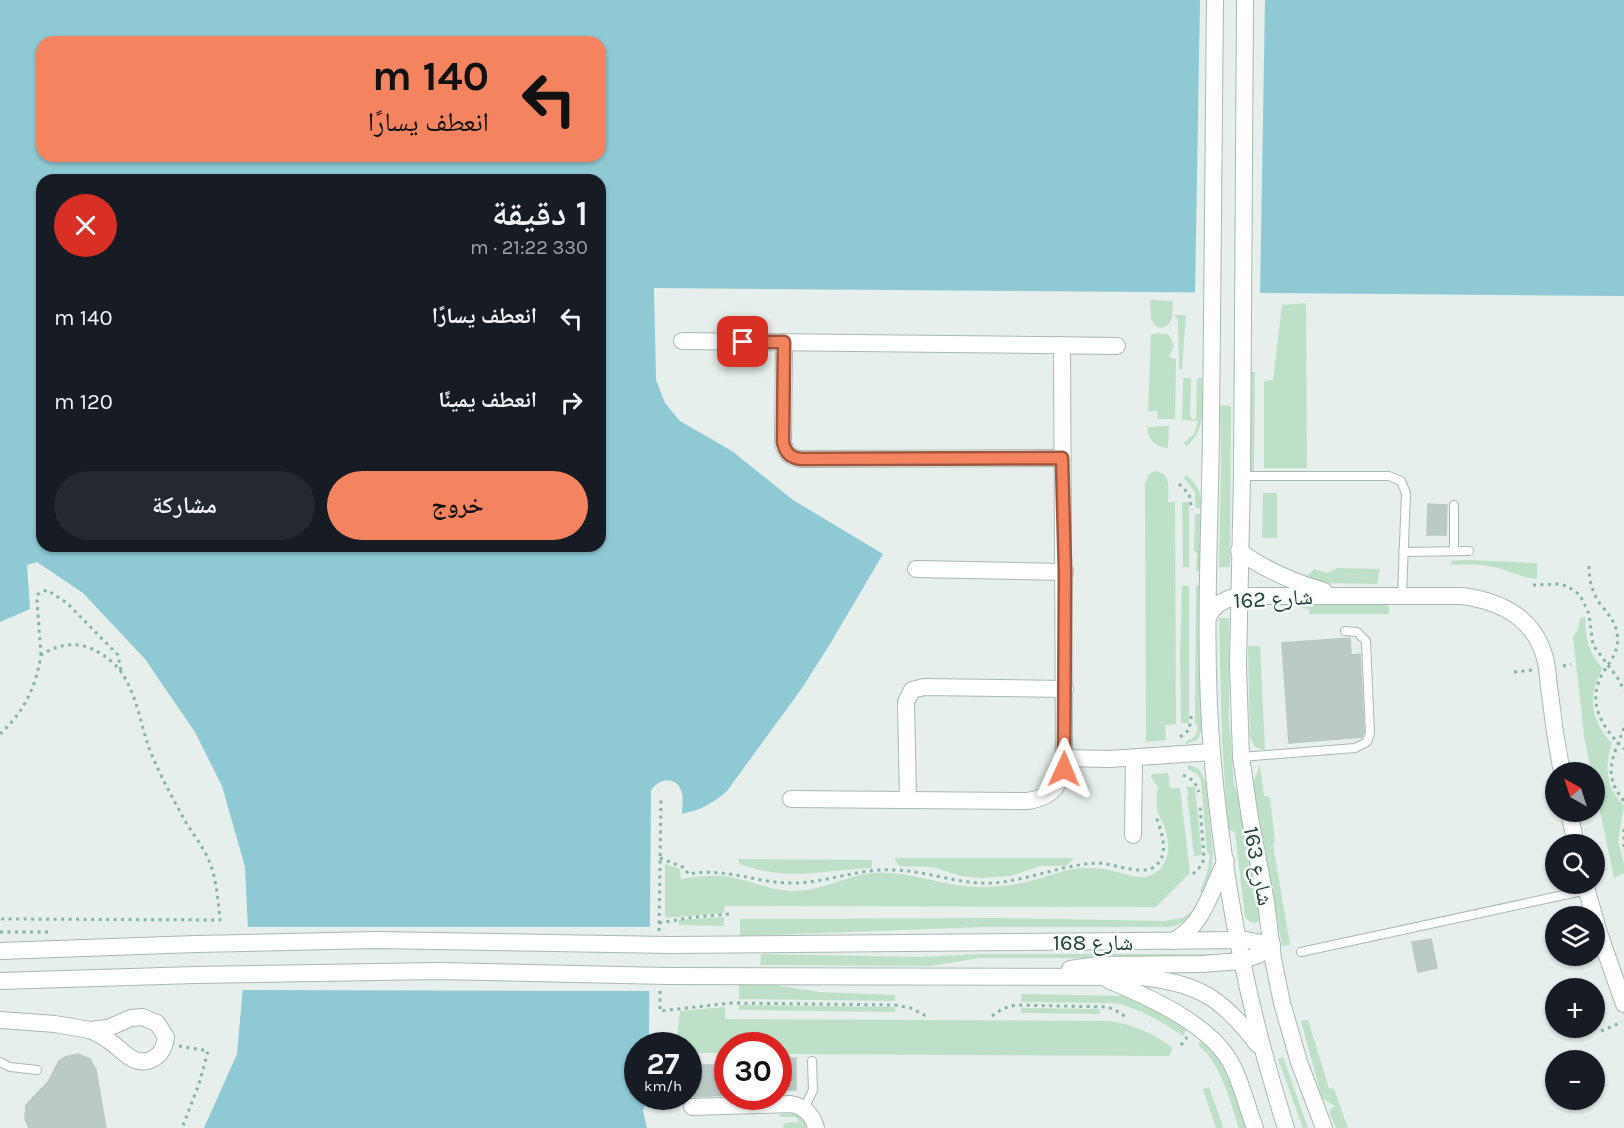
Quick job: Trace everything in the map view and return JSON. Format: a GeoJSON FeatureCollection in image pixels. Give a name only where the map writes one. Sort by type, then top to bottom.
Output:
{"type":"FeatureCollection","features":[{"type":"Feature","properties":{"kind":"street","name":"شارع 163"},"geometry":{"type":"LineString","coordinates":[[1215,0],[1208,617],[1212,752],[1241,961],[1263,1050],[1286,1128]]}},
{"type":"Feature","properties":{"kind":"street","name":"شارع 163"},"geometry":{"type":"LineString","coordinates":[[1245,0],[1242,476],[1238,675],[1241,757],[1278,983],[1290,1032],[1324,1128]]}},
{"type":"Feature","properties":{"kind":"street"},"geometry":{"type":"LineString","coordinates":[[682,341],[1117,346]]}},
{"type":"Feature","properties":{"kind":"street"},"geometry":{"type":"LineString","coordinates":[[784,342],[783,442],[785,451],[792,457],[801,459],[1062,458]]}},
{"type":"Feature","properties":{"kind":"street"},"geometry":{"type":"LineString","coordinates":[[791,799],[1035,800],[1049,794],[1059,783],[1064,769],[1065,689],[1062,345]]}},
{"type":"Feature","properties":{"kind":"street","name":"شارع 162"},"geometry":{"type":"LineString","coordinates":[[1239,551],[1281,576],[1313,588],[1346,596]]}},
{"type":"Feature","properties":{"kind":"street"},"geometry":{"type":"LineString","coordinates":[[916,569],[1065,572]]}},
{"type":"Feature","properties":{"kind":"street","name":"شارع 162"},"geometry":{"type":"LineString","coordinates":[[1208,617],[1212,610],[1224,600],[1240,597],[1462,596],[1490,601],[1515,614],[1534,634],[1547,665],[1561,762]]}},
{"type":"Feature","properties":{"kind":"street"},"geometry":{"type":"LineString","coordinates":[[908,800],[906,702],[912,690],[924,687],[1065,689]]}},
{"type":"Feature","properties":{"kind":"street"},"geometry":{"type":"LineString","coordinates":[[1064,758],[1134,758],[1212,752]]}},
{"type":"Feature","properties":{"kind":"street"},"geometry":{"type":"LineString","coordinates":[[1133,835],[1134,758]]}},
{"type":"Feature","properties":{"kind":"street","name":"شارع 163"},"geometry":{"type":"LineString","coordinates":[[1173,941],[1188,931],[1200,918],[1226,861]]}},
{"type":"Feature","properties":{"kind":"street"},"geometry":{"type":"LineString","coordinates":[[1588,894],[1624,1004]]}},
{"type":"Feature","properties":{"kind":"street","name":"شارع 168"},"geometry":{"type":"LineString","coordinates":[[0,951],[376,940],[670,945],[1255,940],[1272,945]]}},
{"type":"Feature","properties":{"kind":"street","name":"شارع 168"},"geometry":{"type":"LineString","coordinates":[[1033,978],[1076,967],[1098,965],[1202,964],[1241,961],[1258,955],[1272,945]]}},
{"type":"Feature","properties":{"kind":"street","name":"شارع 168"},"geometry":{"type":"LineString","coordinates":[[0,981],[195,975],[438,972],[668,976],[1150,978],[1194,987],[1213,998],[1263,1050]]}},
{"type":"Feature","properties":{"kind":"street"},"geometry":{"type":"LineString","coordinates":[[1102,977],[1162,1006],[1195,1025],[1215,1042],[1233,1066],[1255,1128]]}},
{"type":"Feature","properties":{"kind":"street"},"geometry":{"type":"LineString","coordinates":[[0,1020],[55,1024],[90,1030],[108,1028],[131,1018],[142,1017],[152,1020],[161,1027],[166,1037],[159,1055],[147,1062],[141,1062],[129,1058],[111,1042],[90,1030]]}},
{"type":"Feature","properties":{"kind":"street"},"geometry":{"type":"LineString","coordinates":[[792,1105],[804,1108],[813,1119],[816,1128]]}},
{"type":"Feature","properties":{"kind":"lane"},"geometry":{"type":"LineString","coordinates":[[1242,476],[1389,476],[1398,478],[1406,489],[1401,596]]}},
{"type":"Feature","properties":{"kind":"lane"},"geometry":{"type":"LineString","coordinates":[[1454,505],[1454,551]]}},
{"type":"Feature","properties":{"kind":"lane"},"geometry":{"type":"LineString","coordinates":[[1404,552],[1469,551]]}},
{"type":"Feature","properties":{"kind":"lane"},"geometry":{"type":"LineString","coordinates":[[1241,757],[1355,748],[1367,742],[1370,733],[1366,642],[1357,632],[1345,631]]}},
{"type":"Feature","properties":{"kind":"lane"},"geometry":{"type":"LineString","coordinates":[[1301,952],[1555,894]]}},
{"type":"Feature","properties":{"kind":"lane"},"geometry":{"type":"LineString","coordinates":[[804,1108],[813,1090],[812,1061]]}},
{"type":"Feature","properties":{"kind":"lane"},"geometry":{"type":"LineString","coordinates":[[0,1062],[10,1067],[37,1070]]}},
{"type":"Feature","properties":{"kind":"path"},"geometry":{"type":"LineString","coordinates":[[1589,566],[1593,591],[1612,618],[1618,634],[1616,651],[1598,685],[1597,706],[1603,726],[1624,749]]}},
{"type":"Feature","properties":{"kind":"path"},"geometry":{"type":"LineString","coordinates":[[1533,585],[1558,584],[1567,586],[1580,595],[1589,614],[1593,645],[1619,680],[1624,691]]}},
{"type":"Feature","properties":{"kind":"path"},"geometry":{"type":"LineString","coordinates":[[0,734],[25,706],[33,690],[41,655],[37,601],[38,594],[47,590],[67,603],[118,655],[121,672],[156,764],[207,856],[216,886],[220,920],[0,919]]}},
{"type":"Feature","properties":{"kind":"path"},"geometry":{"type":"LineString","coordinates":[[41,655],[66,644],[87,646],[112,662],[121,672]]}},
{"type":"Feature","properties":{"kind":"path"},"geometry":{"type":"LineString","coordinates":[[1514,672],[1547,665],[1571,664]]}},
{"type":"Feature","properties":{"kind":"path"},"geometry":{"type":"LineString","coordinates":[[1624,728],[1617,742],[1611,769],[1615,787],[1624,801]]}},
{"type":"Feature","properties":{"kind":"path"},"geometry":{"type":"LineString","coordinates":[[1183,775],[1194,781],[1199,792],[1204,852],[1202,865],[1193,874]]}},
{"type":"Feature","properties":{"kind":"path"},"geometry":{"type":"LineString","coordinates":[[660,858],[685,868],[687,874],[724,872],[781,883],[813,882],[844,874],[876,870],[912,871],[959,881],[991,883],[1022,879],[1059,869],[1095,863],[1143,870],[1155,866],[1162,855],[1162,838],[1156,816]]}},
{"type":"Feature","properties":{"kind":"path"},"geometry":{"type":"LineString","coordinates":[[1624,829],[1624,852]]}},
{"type":"Feature","properties":{"kind":"path"},"geometry":{"type":"LineString","coordinates":[[659,923],[730,914]]}},
{"type":"Feature","properties":{"kind":"path"},"geometry":{"type":"LineString","coordinates":[[731,1003],[895,1005],[911,1008],[926,1016]]}},
{"type":"Feature","properties":{"kind":"path"},"geometry":{"type":"LineString","coordinates":[[992,1016],[1002,1009],[1015,1005],[1100,1006],[1115,1009],[1126,1018]]}},
{"type":"Feature","properties":{"kind":"path"},"geometry":{"type":"LineString","coordinates":[[1605,1029],[1622,1022]]}},
{"type":"Feature","properties":{"kind":"path"},"geometry":{"type":"LineString","coordinates":[[165,1043],[208,1052],[199,1084],[182,1128]]}},
{"type":"Feature","properties":{"kind":"green space"},"geometry":{"type":"Polygon","coordinates":[[[1150,300],[1173,301],[1172,318],[1168,325],[1161,328],[1154,325],[1151,318],[1150,300]]]}},
{"type":"Feature","properties":{"kind":"green space"},"geometry":{"type":"Polygon","coordinates":[[[1306,303],[1307,468],[1264,468],[1264,381],[1273,380],[1282,305],[1306,303]]]}},
{"type":"Feature","properties":{"kind":"green space"},"geometry":{"type":"Polygon","coordinates":[[[1174,315],[1186,315],[1182,369],[1179,369],[1178,320],[1174,315]]]}},
{"type":"Feature","properties":{"kind":"green space"},"geometry":{"type":"Polygon","coordinates":[[[1157,333],[1169,335],[1174,346],[1169,357],[1176,359],[1175,419],[1157,419],[1158,411],[1148,411],[1151,335],[1157,333]]]}},
{"type":"Feature","properties":{"kind":"green space"},"geometry":{"type":"Polygon","coordinates":[[[1251,372],[1255,372],[1254,471],[1249,471],[1251,372]]]}},
{"type":"Feature","properties":{"kind":"green space"},"geometry":{"type":"Polygon","coordinates":[[[1183,378],[1191,378],[1190,416],[1196,419],[1197,378],[1202,378],[1201,424],[1193,440],[1186,446],[1184,443],[1194,434],[1198,421],[1182,420],[1183,378]]]}},
{"type":"Feature","properties":{"kind":"green space"},"geometry":{"type":"Polygon","coordinates":[[[1220,405],[1231,406],[1230,567],[1219,567],[1220,405]]]}},
{"type":"Feature","properties":{"kind":"green space"},"geometry":{"type":"Polygon","coordinates":[[[1169,426],[1168,448],[1153,442],[1147,427],[1169,426]]]}},
{"type":"Feature","properties":{"kind":"green space"},"geometry":{"type":"Polygon","coordinates":[[[1156,471],[1165,475],[1167,479],[1168,502],[1175,502],[1176,724],[1165,725],[1166,740],[1146,742],[1145,484],[1149,474],[1156,471]]]}},
{"type":"Feature","properties":{"kind":"green space"},"geometry":{"type":"Polygon","coordinates":[[[1186,475],[1194,482],[1198,490],[1201,508],[1195,508],[1195,492],[1184,478],[1186,475]]]}},
{"type":"Feature","properties":{"kind":"green space"},"geometry":{"type":"Polygon","coordinates":[[[1263,493],[1277,493],[1277,538],[1262,538],[1263,493]]]}},
{"type":"Feature","properties":{"kind":"green space"},"geometry":{"type":"Polygon","coordinates":[[[1182,502],[1189,502],[1189,567],[1183,567],[1182,502]]]}},
{"type":"Feature","properties":{"kind":"green space"},"geometry":{"type":"Polygon","coordinates":[[[1195,514],[1201,514],[1200,571],[1196,571],[1197,554],[1194,550],[1195,514]]]}},
{"type":"Feature","properties":{"kind":"green space"},"geometry":{"type":"Polygon","coordinates":[[[1451,561],[1537,563],[1537,579],[1491,567],[1451,565],[1451,561]]]}},
{"type":"Feature","properties":{"kind":"green space"},"geometry":{"type":"Polygon","coordinates":[[[1337,568],[1380,569],[1377,584],[1327,583],[1307,576],[1314,569],[1327,573],[1337,568]]]}},
{"type":"Feature","properties":{"kind":"green space"},"geometry":{"type":"Polygon","coordinates":[[[1182,586],[1189,586],[1189,723],[1181,723],[1182,586]]]}},
{"type":"Feature","properties":{"kind":"green space"},"geometry":{"type":"Polygon","coordinates":[[[1196,586],[1200,586],[1202,730],[1197,740],[1186,744],[1186,741],[1197,733],[1195,723],[1196,586]]]}},
{"type":"Feature","properties":{"kind":"green space"},"geometry":{"type":"Polygon","coordinates":[[[1302,602],[1386,603],[1389,607],[1389,614],[1309,614],[1309,609],[1302,608],[1302,602]]]}},
{"type":"Feature","properties":{"kind":"green space"},"geometry":{"type":"Polygon","coordinates":[[[1585,617],[1588,645],[1603,668],[1595,688],[1593,707],[1599,726],[1612,743],[1608,760],[1608,777],[1613,792],[1624,806],[1618,841],[1624,873],[1614,878],[1602,822],[1605,822],[1605,762],[1589,762],[1584,735],[1573,637],[1578,629],[1580,618],[1585,617]]]}},
{"type":"Feature","properties":{"kind":"green space"},"geometry":{"type":"Polygon","coordinates":[[[1219,618],[1229,618],[1229,718],[1234,785],[1238,795],[1262,919],[1255,923],[1248,921],[1245,917],[1235,832],[1228,829],[1222,741],[1219,618]]]}},
{"type":"Feature","properties":{"kind":"green space"},"geometry":{"type":"Polygon","coordinates":[[[1248,646],[1260,646],[1265,750],[1255,747],[1250,737],[1248,646]]]}},
{"type":"Feature","properties":{"kind":"green space"},"geometry":{"type":"Polygon","coordinates":[[[1188,765],[1199,769],[1206,782],[1213,854],[1211,873],[1204,894],[1200,892],[1207,873],[1210,855],[1207,852],[1201,781],[1197,774],[1188,769],[1188,765]]]}},
{"type":"Feature","properties":{"kind":"green space"},"geometry":{"type":"Polygon","coordinates":[[[1260,765],[1264,796],[1270,797],[1275,842],[1273,845],[1290,945],[1282,946],[1253,783],[1260,765]]]}},
{"type":"Feature","properties":{"kind":"green space"},"geometry":{"type":"Polygon","coordinates":[[[1168,773],[1170,788],[1180,788],[1190,873],[1156,907],[725,906],[724,913],[665,918],[665,864],[680,869],[681,879],[708,876],[728,877],[777,890],[792,891],[814,889],[855,876],[876,873],[902,874],[954,885],[980,887],[1020,883],[1082,868],[1106,869],[1131,876],[1145,877],[1157,871],[1166,860],[1168,843],[1157,810],[1158,787],[1151,774],[1168,773]]]}},
{"type":"Feature","properties":{"kind":"green space"},"geometry":{"type":"Polygon","coordinates":[[[1186,787],[1195,787],[1202,855],[1194,856],[1187,795],[1189,794],[1186,787]]]}},
{"type":"Feature","properties":{"kind":"green space"},"geometry":{"type":"Polygon","coordinates":[[[894,858],[1074,858],[1066,866],[1040,866],[1011,876],[981,878],[961,876],[932,867],[899,866],[894,858]]]}},
{"type":"Feature","properties":{"kind":"green space"},"geometry":{"type":"Polygon","coordinates":[[[738,859],[872,860],[872,868],[790,874],[774,873],[740,864],[738,859]]]}},
{"type":"Feature","properties":{"kind":"green space"},"geometry":{"type":"Polygon","coordinates":[[[1193,910],[1196,913],[1185,922],[1171,927],[982,927],[740,936],[740,919],[996,918],[1163,921],[1183,918],[1193,910]]]}},
{"type":"Feature","properties":{"kind":"green space"},"geometry":{"type":"Polygon","coordinates":[[[724,917],[724,926],[679,925],[679,920],[724,917]]]}},
{"type":"Feature","properties":{"kind":"green space"},"geometry":{"type":"Polygon","coordinates":[[[761,954],[919,957],[982,954],[1213,954],[1213,958],[979,958],[931,966],[760,965],[761,954]]]}},
{"type":"Feature","properties":{"kind":"green space"},"geometry":{"type":"Polygon","coordinates":[[[749,983],[819,992],[895,995],[895,1001],[739,999],[739,984],[749,983]]]}},
{"type":"Feature","properties":{"kind":"green space"},"geometry":{"type":"Polygon","coordinates":[[[1022,994],[1127,996],[1139,1000],[1187,1029],[1183,1036],[1149,1015],[1122,1005],[1021,1002],[1022,994]]]}},
{"type":"Feature","properties":{"kind":"green space"},"geometry":{"type":"Polygon","coordinates":[[[739,1005],[895,1007],[895,1012],[739,1010],[739,1005]]]}},
{"type":"Feature","properties":{"kind":"green space"},"geometry":{"type":"Polygon","coordinates":[[[725,1007],[725,1019],[1110,1021],[1143,1030],[1173,1048],[1169,1056],[792,1054],[792,1032],[714,1032],[714,1053],[702,1053],[702,1032],[678,1032],[680,1011],[725,1007]]]}},
{"type":"Feature","properties":{"kind":"green space"},"geometry":{"type":"Polygon","coordinates":[[[1021,1008],[1100,1009],[1100,1014],[1021,1013],[1021,1008]]]}},
{"type":"Feature","properties":{"kind":"green space"},"geometry":{"type":"Polygon","coordinates":[[[1308,1020],[1329,1088],[1334,1089],[1348,1128],[1336,1128],[1329,1111],[1335,1106],[1322,1098],[1301,1021],[1308,1020]]]}},
{"type":"Feature","properties":{"kind":"green space"},"geometry":{"type":"Polygon","coordinates":[[[1203,1038],[1226,1066],[1248,1128],[1239,1128],[1219,1072],[1198,1045],[1203,1038]]]}},
{"type":"Feature","properties":{"kind":"green space"},"geometry":{"type":"Polygon","coordinates":[[[1283,1057],[1308,1128],[1303,1128],[1278,1059],[1283,1057]]]}},
{"type":"Feature","properties":{"kind":"green space"},"geometry":{"type":"Polygon","coordinates":[[[1209,1087],[1223,1128],[1216,1128],[1203,1089],[1209,1087]]]}},
{"type":"Feature","properties":{"kind":"green space"},"geometry":{"type":"Polygon","coordinates":[[[780,1114],[796,1114],[804,1121],[806,1128],[783,1128],[784,1123],[799,1122],[796,1117],[780,1117],[780,1114]]]}},
{"type":"Feature","properties":{"kind":"water"},"geometry":{"type":"Polygon","coordinates":[[[0,0],[1624,0],[1624,296],[654,288],[656,380],[665,403],[680,421],[732,451],[793,500],[883,554],[802,688],[727,791],[706,806],[682,814],[682,793],[675,782],[662,781],[651,791],[649,1032],[624,1032],[624,1110],[643,1110],[647,1128],[204,1128],[237,1054],[248,930],[245,867],[222,786],[195,732],[145,659],[83,593],[37,562],[27,565],[30,609],[0,622],[0,0]]]}},
{"type":"Feature","properties":{"kind":"pier"},"geometry":{"type":"Polygon","coordinates":[[[1200,0],[1265,0],[1260,296],[1195,296],[1200,0]]]}},
{"type":"Feature","properties":{"kind":"pier"},"geometry":{"type":"Polygon","coordinates":[[[245,927],[653,927],[652,991],[240,990],[245,927]]]}},
{"type":"Feature","properties":{"kind":"building"},"geometry":{"type":"Polygon","coordinates":[[[1428,504],[1447,505],[1446,535],[1427,535],[1428,504]]]}},
{"type":"Feature","properties":{"kind":"building"},"geometry":{"type":"Polygon","coordinates":[[[1350,638],[1351,655],[1360,654],[1364,732],[1362,737],[1289,743],[1282,643],[1350,638]]]}},
{"type":"Feature","properties":{"kind":"building"},"geometry":{"type":"Polygon","coordinates":[[[1431,939],[1437,968],[1418,972],[1412,942],[1431,939]]]}},
{"type":"Feature","properties":{"kind":"building"},"geometry":{"type":"Polygon","coordinates":[[[78,1054],[90,1059],[96,1070],[106,1128],[29,1128],[25,1119],[26,1105],[48,1082],[59,1061],[78,1054]]]}},
{"type":"Feature","properties":{"kind":"building"},"geometry":{"type":"Polygon","coordinates":[[[792,1058],[796,1058],[796,1090],[792,1090],[792,1058]]]}},
{"type":"Feature","properties":{"kind":"building"},"geometry":{"type":"Polygon","coordinates":[[[702,1065],[714,1065],[714,1096],[702,1096],[702,1065]]]}},
{"type":"Feature","properties":{"kind":"route"},"geometry":{"type":"LineString","coordinates":[[743,342],[784,342],[783,442],[785,451],[792,457],[801,459],[1062,458],[1065,572],[1064,769]]}}]}
